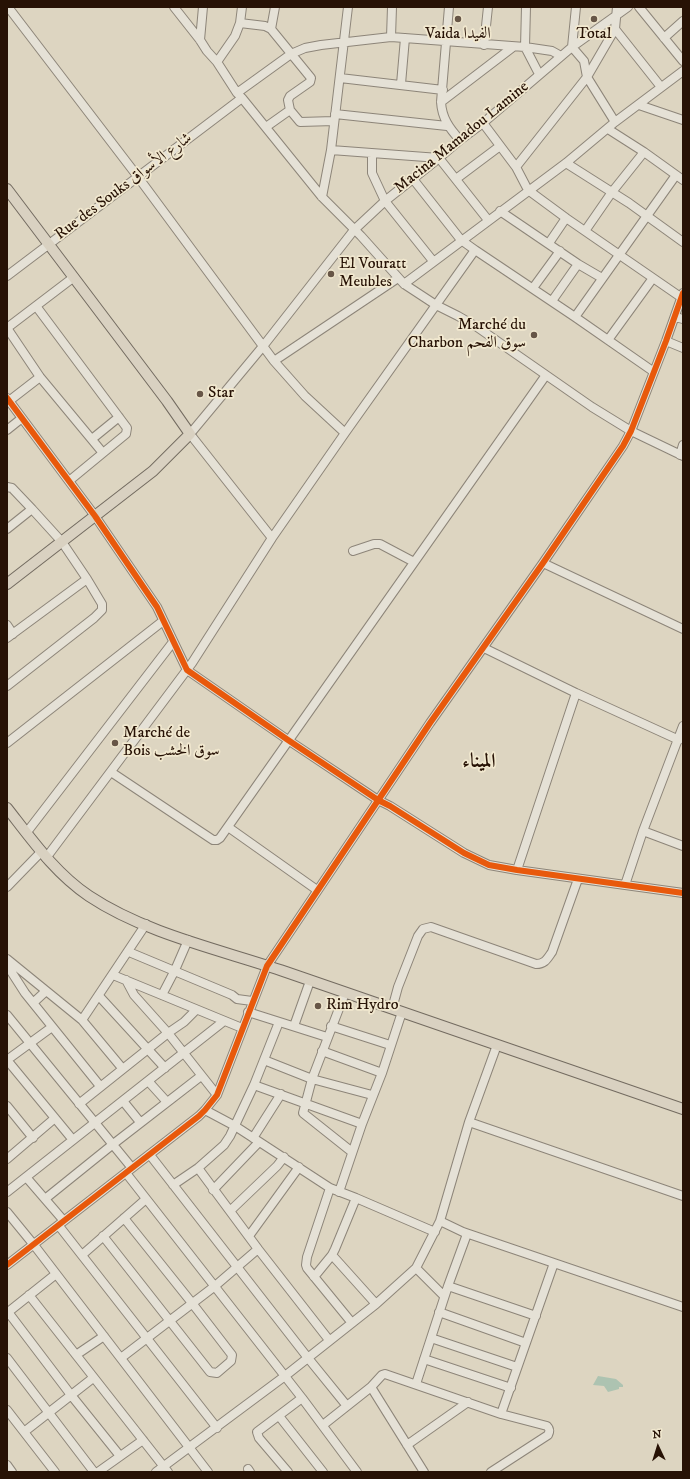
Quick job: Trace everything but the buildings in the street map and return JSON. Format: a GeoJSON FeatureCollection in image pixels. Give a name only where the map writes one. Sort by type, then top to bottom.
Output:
{"type":"FeatureCollection","features":[{"type":"Feature","properties":{"kind":"main road"},"geometry":{"type":"LineString","coordinates":[[7,189],[167,401],[190,434],[153,470],[7,584]]}},
{"type":"Feature","properties":{"kind":"main road"},"geometry":{"type":"LineString","coordinates":[[7,808],[44,855],[76,886],[110,909],[188,940],[397,1010],[683,1109]]}},
{"type":"Feature","properties":{"kind":"street"},"geometry":{"type":"LineString","coordinates":[[8,7],[138,177],[264,345],[274,361],[305,396],[345,432]]}},
{"type":"Feature","properties":{"kind":"street"},"geometry":{"type":"LineString","coordinates":[[174,7],[200,40],[206,51],[217,62],[239,95],[322,197],[361,236],[401,281],[436,305],[477,327],[592,407],[631,431],[681,455],[683,446]]}},
{"type":"Feature","properties":{"kind":"street"},"geometry":{"type":"LineString","coordinates":[[200,40],[203,7]]}},
{"type":"Feature","properties":{"kind":"street"},"geometry":{"type":"LineString","coordinates":[[217,62],[235,36],[240,23],[242,7]]}},
{"type":"Feature","properties":{"kind":"street"},"geometry":{"type":"LineString","coordinates":[[271,29],[275,7]]}},
{"type":"Feature","properties":{"kind":"street"},"geometry":{"type":"LineString","coordinates":[[322,197],[331,150],[348,7]]}},
{"type":"Feature","properties":{"kind":"street"},"geometry":{"type":"LineString","coordinates":[[391,37],[392,7]]}},
{"type":"Feature","properties":{"kind":"street"},"geometry":{"type":"LineString","coordinates":[[449,7],[441,102],[442,111],[447,126],[460,140]]}},
{"type":"Feature","properties":{"kind":"street"},"geometry":{"type":"LineString","coordinates":[[484,45],[488,7]]}},
{"type":"Feature","properties":{"kind":"street"},"geometry":{"type":"LineString","coordinates":[[526,7],[524,47],[539,74]]}},
{"type":"Feature","properties":{"kind":"street"},"geometry":{"type":"LineString","coordinates":[[576,7],[572,47],[584,61],[587,77],[615,122]]}},
{"type":"Feature","properties":{"kind":"street","name":"Macina Mamadou Lamine"},"geometry":{"type":"LineString","coordinates":[[190,434],[264,345],[354,230],[385,201],[483,123],[572,47],[617,11],[628,7]]}},
{"type":"Feature","properties":{"kind":"street"},"geometry":{"type":"LineString","coordinates":[[639,7],[683,61]]}},
{"type":"Feature","properties":{"kind":"street"},"geometry":{"type":"LineString","coordinates":[[516,167],[587,77],[615,29],[617,11]]}},
{"type":"Feature","properties":{"kind":"street"},"geometry":{"type":"LineString","coordinates":[[664,38],[683,21]]}},
{"type":"Feature","properties":{"kind":"street"},"geometry":{"type":"LineString","coordinates":[[240,23],[265,26],[271,29],[311,78],[311,81],[290,96],[288,100],[290,110],[300,122],[335,118],[447,126]]}},
{"type":"Feature","properties":{"kind":"street"},"geometry":{"type":"LineString","coordinates":[[615,29],[661,87]]}},
{"type":"Feature","properties":{"kind":"street","name":"Rue des Souks شارع الأسواق"},"geometry":{"type":"LineString","coordinates":[[8,274],[138,177],[291,54],[305,48],[391,37],[524,47],[552,51],[561,56]]}},
{"type":"Feature","properties":{"kind":"street"},"geometry":{"type":"LineString","coordinates":[[401,84],[405,38]]}},
{"type":"Feature","properties":{"kind":"street"},"geometry":{"type":"LineString","coordinates":[[441,102],[513,47]]}},
{"type":"Feature","properties":{"kind":"street"},"geometry":{"type":"LineString","coordinates":[[274,361],[433,261],[566,162],[615,122],[682,72]]}},
{"type":"Feature","properties":{"kind":"street"},"geometry":{"type":"LineString","coordinates":[[340,78],[442,90]]}},
{"type":"Feature","properties":{"kind":"street"},"geometry":{"type":"LineString","coordinates":[[638,105],[683,120]]}},
{"type":"Feature","properties":{"kind":"street"},"geometry":{"type":"LineString","coordinates":[[266,127],[290,110]]}},
{"type":"Feature","properties":{"kind":"street"},"geometry":{"type":"LineString","coordinates":[[7,1265],[150,1155],[205,1110],[217,1095],[233,1056],[252,1001],[267,966],[430,723],[544,563],[615,458],[631,431],[666,341],[679,318],[682,295],[652,278],[528,190],[516,167],[483,123]]}},
{"type":"Feature","properties":{"kind":"street"},"geometry":{"type":"LineString","coordinates":[[608,129],[644,152],[683,180]]}},
{"type":"Feature","properties":{"kind":"street"},"geometry":{"type":"LineString","coordinates":[[456,179],[500,146]]}},
{"type":"Feature","properties":{"kind":"street"},"geometry":{"type":"LineString","coordinates":[[331,150],[439,158],[488,220]]}},
{"type":"Feature","properties":{"kind":"street"},"geometry":{"type":"LineString","coordinates":[[585,231],[612,192],[644,152]]}},
{"type":"Feature","properties":{"kind":"street"},"geometry":{"type":"LineString","coordinates":[[372,154],[372,173],[385,201],[433,261]]}},
{"type":"Feature","properties":{"kind":"street"},"geometry":{"type":"LineString","coordinates":[[566,162],[683,242]]}},
{"type":"Feature","properties":{"kind":"street"},"geometry":{"type":"LineString","coordinates":[[575,316],[676,175]]}},
{"type":"Feature","properties":{"kind":"street"},"geometry":{"type":"LineString","coordinates":[[413,179],[461,240],[575,316],[654,372]]}},
{"type":"Feature","properties":{"kind":"street"},"geometry":{"type":"LineString","coordinates":[[498,212],[602,278]]}},
{"type":"Feature","properties":{"kind":"street"},"geometry":{"type":"LineString","coordinates":[[549,243],[566,218]]}},
{"type":"Feature","properties":{"kind":"street"},"geometry":{"type":"LineString","coordinates":[[7,887],[44,855],[111,772],[187,670],[272,538],[345,432],[475,250]]}},
{"type":"Feature","properties":{"kind":"street"},"geometry":{"type":"LineString","coordinates":[[533,288],[560,251]]}},
{"type":"Feature","properties":{"kind":"street"},"geometry":{"type":"LineString","coordinates":[[552,301],[578,264]]}},
{"type":"Feature","properties":{"kind":"street"},"geometry":{"type":"LineString","coordinates":[[74,277],[7,328],[40,377],[104,453]]}},
{"type":"Feature","properties":{"kind":"street"},"geometry":{"type":"LineString","coordinates":[[608,340],[652,278]]}},
{"type":"Feature","properties":{"kind":"street"},"geometry":{"type":"LineString","coordinates":[[36,306],[126,428],[126,434],[69,480]]}},
{"type":"Feature","properties":{"kind":"street"},"geometry":{"type":"LineString","coordinates":[[666,341],[683,348]]}},
{"type":"Feature","properties":{"kind":"street"},"geometry":{"type":"LineString","coordinates":[[111,772],[213,840],[220,838],[546,375]]}},
{"type":"Feature","properties":{"kind":"street"},"geometry":{"type":"LineString","coordinates":[[40,377],[8,400],[95,516],[157,607],[187,670],[378,800],[464,853],[489,865],[683,894]]}},
{"type":"Feature","properties":{"kind":"street"},"geometry":{"type":"LineString","coordinates":[[92,440],[119,417]]}},
{"type":"Feature","properties":{"kind":"street"},"geometry":{"type":"LineString","coordinates":[[7,430],[22,418]]}},
{"type":"Feature","properties":{"kind":"street"},"geometry":{"type":"LineString","coordinates":[[190,434],[272,538]]}},
{"type":"Feature","properties":{"kind":"street"},"geometry":{"type":"LineString","coordinates":[[7,487],[12,488],[62,542],[102,604],[102,610],[94,618],[7,686]]}},
{"type":"Feature","properties":{"kind":"street"},"geometry":{"type":"LineString","coordinates":[[7,530],[32,509]]}},
{"type":"Feature","properties":{"kind":"street"},"geometry":{"type":"LineString","coordinates":[[353,551],[374,544],[380,544],[414,562]]}},
{"type":"Feature","properties":{"kind":"street"},"geometry":{"type":"LineString","coordinates":[[544,563],[683,629]]}},
{"type":"Feature","properties":{"kind":"street"},"geometry":{"type":"LineString","coordinates":[[7,625],[10,636],[87,579]]}},
{"type":"Feature","properties":{"kind":"street"},"geometry":{"type":"LineString","coordinates":[[7,742],[163,621]]}},
{"type":"Feature","properties":{"kind":"street"},"geometry":{"type":"LineString","coordinates":[[26,832],[173,642]]}},
{"type":"Feature","properties":{"kind":"street"},"geometry":{"type":"LineString","coordinates":[[484,648],[576,693],[678,740]]}},
{"type":"Feature","properties":{"kind":"street"},"geometry":{"type":"LineString","coordinates":[[517,870],[576,693]]}},
{"type":"Feature","properties":{"kind":"street"},"geometry":{"type":"LineString","coordinates":[[625,885],[643,831],[683,726]]}},
{"type":"Feature","properties":{"kind":"street"},"geometry":{"type":"LineString","coordinates":[[228,827],[317,890]]}},
{"type":"Feature","properties":{"kind":"street"},"geometry":{"type":"LineString","coordinates":[[643,831],[683,846]]}},
{"type":"Feature","properties":{"kind":"street"},"geometry":{"type":"LineString","coordinates":[[339,1192],[372,1095],[382,1072],[390,1045],[397,1010],[398,987],[418,936],[423,929],[431,927],[536,964],[542,964],[552,952],[578,879]]}},
{"type":"Feature","properties":{"kind":"street"},"geometry":{"type":"LineString","coordinates":[[82,1020],[129,952],[146,924]]}},
{"type":"Feature","properties":{"kind":"street"},"geometry":{"type":"LineString","coordinates":[[162,995],[188,940]]}},
{"type":"Feature","properties":{"kind":"street"},"geometry":{"type":"LineString","coordinates":[[129,952],[175,970],[232,995],[237,999],[252,1001]]}},
{"type":"Feature","properties":{"kind":"street"},"geometry":{"type":"LineString","coordinates":[[7,959],[82,1020],[122,1068]]}},
{"type":"Feature","properties":{"kind":"street"},"geometry":{"type":"LineString","coordinates":[[7,964],[17,982],[33,1003],[100,1086]]}},
{"type":"Feature","properties":{"kind":"street"},"geometry":{"type":"LineString","coordinates":[[113,975],[242,1028]]}},
{"type":"Feature","properties":{"kind":"street"},"geometry":{"type":"LineString","coordinates":[[126,980],[134,995],[168,1033],[217,1095]]}},
{"type":"Feature","properties":{"kind":"street"},"geometry":{"type":"LineString","coordinates":[[294,1026],[310,981]]}},
{"type":"Feature","properties":{"kind":"street"},"geometry":{"type":"LineString","coordinates":[[33,1003],[46,991]]}},
{"type":"Feature","properties":{"kind":"street"},"geometry":{"type":"LineString","coordinates":[[345,993],[312,1078],[305,1103],[304,1115],[352,1152]]}},
{"type":"Feature","properties":{"kind":"street"},"geometry":{"type":"LineString","coordinates":[[99,996],[165,1068]]}},
{"type":"Feature","properties":{"kind":"street"},"geometry":{"type":"LineString","coordinates":[[79,1104],[122,1068],[184,1022],[196,1010]]}},
{"type":"Feature","properties":{"kind":"street"},"geometry":{"type":"LineString","coordinates":[[248,1012],[327,1037]]}},
{"type":"Feature","properties":{"kind":"street"},"geometry":{"type":"LineString","coordinates":[[7,1015],[112,1145],[146,1199],[323,1425],[353,1470]]}},
{"type":"Feature","properties":{"kind":"street"},"geometry":{"type":"LineString","coordinates":[[7,1192],[224,1021]]}},
{"type":"Feature","properties":{"kind":"street"},"geometry":{"type":"LineString","coordinates":[[174,1185],[198,1168],[224,1145],[235,1126],[254,1085],[279,1022]]}},
{"type":"Feature","properties":{"kind":"street"},"geometry":{"type":"LineString","coordinates":[[331,1026],[390,1045]]}},
{"type":"Feature","properties":{"kind":"street"},"geometry":{"type":"LineString","coordinates":[[52,1027],[7,1060],[73,1140]]}},
{"type":"Feature","properties":{"kind":"street"},"geometry":{"type":"LineString","coordinates":[[156,1472],[166,1469],[190,1447],[308,1358],[376,1304],[416,1268],[440,1221],[470,1122],[497,1045]]}},
{"type":"Feature","properties":{"kind":"street"},"geometry":{"type":"LineString","coordinates":[[322,1051],[382,1072]]}},
{"type":"Feature","properties":{"kind":"street"},"geometry":{"type":"LineString","coordinates":[[264,1060],[312,1078],[372,1095]]}},
{"type":"Feature","properties":{"kind":"street"},"geometry":{"type":"LineString","coordinates":[[45,1199],[140,1122],[201,1076]]}},
{"type":"Feature","properties":{"kind":"street"},"geometry":{"type":"LineString","coordinates":[[148,1081],[167,1102]]}},
{"type":"Feature","properties":{"kind":"street"},"geometry":{"type":"LineString","coordinates":[[254,1085],[362,1124]]}},
{"type":"Feature","properties":{"kind":"street"},"geometry":{"type":"LineString","coordinates":[[214,1190],[256,1140],[281,1094]]}},
{"type":"Feature","properties":{"kind":"street"},"geometry":{"type":"LineString","coordinates":[[123,1101],[140,1122]]}},
{"type":"Feature","properties":{"kind":"street"},"geometry":{"type":"LineString","coordinates":[[7,1106],[33,1138]]}},
{"type":"Feature","properties":{"kind":"street"},"geometry":{"type":"LineString","coordinates":[[205,1110],[235,1126],[330,1188],[435,1232]]}},
{"type":"Feature","properties":{"kind":"street"},"geometry":{"type":"LineString","coordinates":[[8,1155],[33,1138],[55,1118]]}},
{"type":"Feature","properties":{"kind":"street"},"geometry":{"type":"LineString","coordinates":[[470,1122],[683,1196]]}},
{"type":"Feature","properties":{"kind":"street"},"geometry":{"type":"LineString","coordinates":[[150,1155],[236,1267],[347,1406]]}},
{"type":"Feature","properties":{"kind":"street"},"geometry":{"type":"LineString","coordinates":[[230,1211],[277,1166],[284,1157]]}},
{"type":"Feature","properties":{"kind":"street"},"geometry":{"type":"LineString","coordinates":[[249,1236],[299,1167]]}},
{"type":"Feature","properties":{"kind":"street"},"geometry":{"type":"LineString","coordinates":[[198,1168],[258,1249],[329,1340]]}},
{"type":"Feature","properties":{"kind":"street"},"geometry":{"type":"LineString","coordinates":[[26,1177],[45,1199],[82,1255],[217,1428]]}},
{"type":"Feature","properties":{"kind":"street"},"geometry":{"type":"LineString","coordinates":[[330,1188],[306,1261],[307,1268],[352,1323]]}},
{"type":"Feature","properties":{"kind":"street"},"geometry":{"type":"LineString","coordinates":[[314,1277],[332,1256],[356,1198]]}},
{"type":"Feature","properties":{"kind":"street"},"geometry":{"type":"LineString","coordinates":[[82,1255],[146,1199]]}},
{"type":"Feature","properties":{"kind":"street"},"geometry":{"type":"LineString","coordinates":[[7,1212],[208,1472]]}},
{"type":"Feature","properties":{"kind":"street"},"geometry":{"type":"LineString","coordinates":[[103,1236],[210,1372],[217,1372],[231,1361],[232,1356],[124,1218]]}},
{"type":"Feature","properties":{"kind":"street"},"geometry":{"type":"LineString","coordinates":[[440,1221],[467,1234],[683,1307]]}},
{"type":"Feature","properties":{"kind":"street"},"geometry":{"type":"LineString","coordinates":[[416,1384],[444,1296],[467,1234]]}},
{"type":"Feature","properties":{"kind":"street"},"geometry":{"type":"LineString","coordinates":[[121,1358],[215,1286],[258,1249]]}},
{"type":"Feature","properties":{"kind":"street"},"geometry":{"type":"LineString","coordinates":[[332,1256],[376,1304]]}},
{"type":"Feature","properties":{"kind":"street"},"geometry":{"type":"LineString","coordinates":[[501,1414],[554,1263]]}},
{"type":"Feature","properties":{"kind":"street"},"geometry":{"type":"LineString","coordinates":[[416,1268],[444,1296]]}},
{"type":"Feature","properties":{"kind":"street"},"geometry":{"type":"LineString","coordinates":[[56,1274],[8,1312],[70,1396],[120,1456]]}},
{"type":"Feature","properties":{"kind":"street"},"geometry":{"type":"LineString","coordinates":[[448,1286],[536,1316]]}},
{"type":"Feature","properties":{"kind":"street"},"geometry":{"type":"LineString","coordinates":[[29,1295],[166,1469]]}},
{"type":"Feature","properties":{"kind":"street"},"geometry":{"type":"LineString","coordinates":[[439,1312],[526,1343]]}},
{"type":"Feature","properties":{"kind":"street"},"geometry":{"type":"LineString","coordinates":[[76,1355],[104,1336]]}},
{"type":"Feature","properties":{"kind":"street"},"geometry":{"type":"LineString","coordinates":[[431,1338],[517,1367]]}},
{"type":"Feature","properties":{"kind":"street"},"geometry":{"type":"LineString","coordinates":[[7,1358],[94,1472]]}},
{"type":"Feature","properties":{"kind":"street"},"geometry":{"type":"LineString","coordinates":[[424,1359],[511,1388]]}},
{"type":"Feature","properties":{"kind":"street"},"geometry":{"type":"LineString","coordinates":[[323,1425],[385,1374],[501,1414],[547,1426],[550,1432],[548,1435],[491,1472]]}},
{"type":"Feature","properties":{"kind":"street"},"geometry":{"type":"LineString","coordinates":[[24,1432],[93,1378]]}},
{"type":"Feature","properties":{"kind":"street"},"geometry":{"type":"LineString","coordinates":[[371,1387],[424,1472]]}},
{"type":"Feature","properties":{"kind":"street"},"geometry":{"type":"LineString","coordinates":[[288,1472],[259,1438],[257,1432],[302,1398]]}},
{"type":"Feature","properties":{"kind":"street"},"geometry":{"type":"LineString","coordinates":[[407,1444],[468,1402]]}},
{"type":"Feature","properties":{"kind":"street"},"geometry":{"type":"LineString","coordinates":[[8,1412],[55,1472]]}},
{"type":"Feature","properties":{"kind":"street"},"geometry":{"type":"LineString","coordinates":[[279,1416],[323,1472]]}},
{"type":"Feature","properties":{"kind":"street"},"geometry":{"type":"LineString","coordinates":[[98,1472],[143,1440]]}},
{"type":"Feature","properties":{"kind":"street"},"geometry":{"type":"LineString","coordinates":[[7,1465],[12,1472]]}},
{"type":"Feature","properties":{"kind":"shaded area"},"geometry":{"type":"Polygon","coordinates":[[[598,1376],[616,1379],[623,1385],[623,1387],[619,1387],[619,1389],[608,1392],[604,1386],[593,1385],[598,1376]]]}},
{"type":"Feature","properties":{"kind":"cycle path"},"geometry":{"type":"LineString","coordinates":[[7,1265],[199,1116],[217,1095],[267,966],[430,723],[543,563],[623,446],[631,431],[683,293]]}},
{"type":"Feature","properties":{"kind":"cycle path"},"geometry":{"type":"LineString","coordinates":[[7,398],[95,516],[157,607],[187,670],[378,800],[464,853],[489,865],[683,893]]}},
{"type":"Feature","properties":{"kind":"place","name":"Vaida الفيدا"},"geometry":{"type":"Point","coordinates":[458,19]}},
{"type":"Feature","properties":{"kind":"place","name":"Total"},"geometry":{"type":"Point","coordinates":[594,19]}},
{"type":"Feature","properties":{"kind":"place","name":"El Vouratt Meubles"},"geometry":{"type":"Point","coordinates":[331,274]}},
{"type":"Feature","properties":{"kind":"place","name":"Marché du Charbon سوق الفحم"},"geometry":{"type":"Point","coordinates":[534,335]}},
{"type":"Feature","properties":{"kind":"place","name":"Star"},"geometry":{"type":"Point","coordinates":[200,394]}},
{"type":"Feature","properties":{"kind":"place","name":"Marché de Bois سوق الخشب"},"geometry":{"type":"Point","coordinates":[115,743]}},
{"type":"Feature","properties":{"kind":"place","name":"Rim Hydro"},"geometry":{"type":"Point","coordinates":[318,1006]}},
{"type":"Feature","properties":{"kind":"district","name":"الميناء"},"geometry":{"type":"Point","coordinates":[479,763]}}]}
